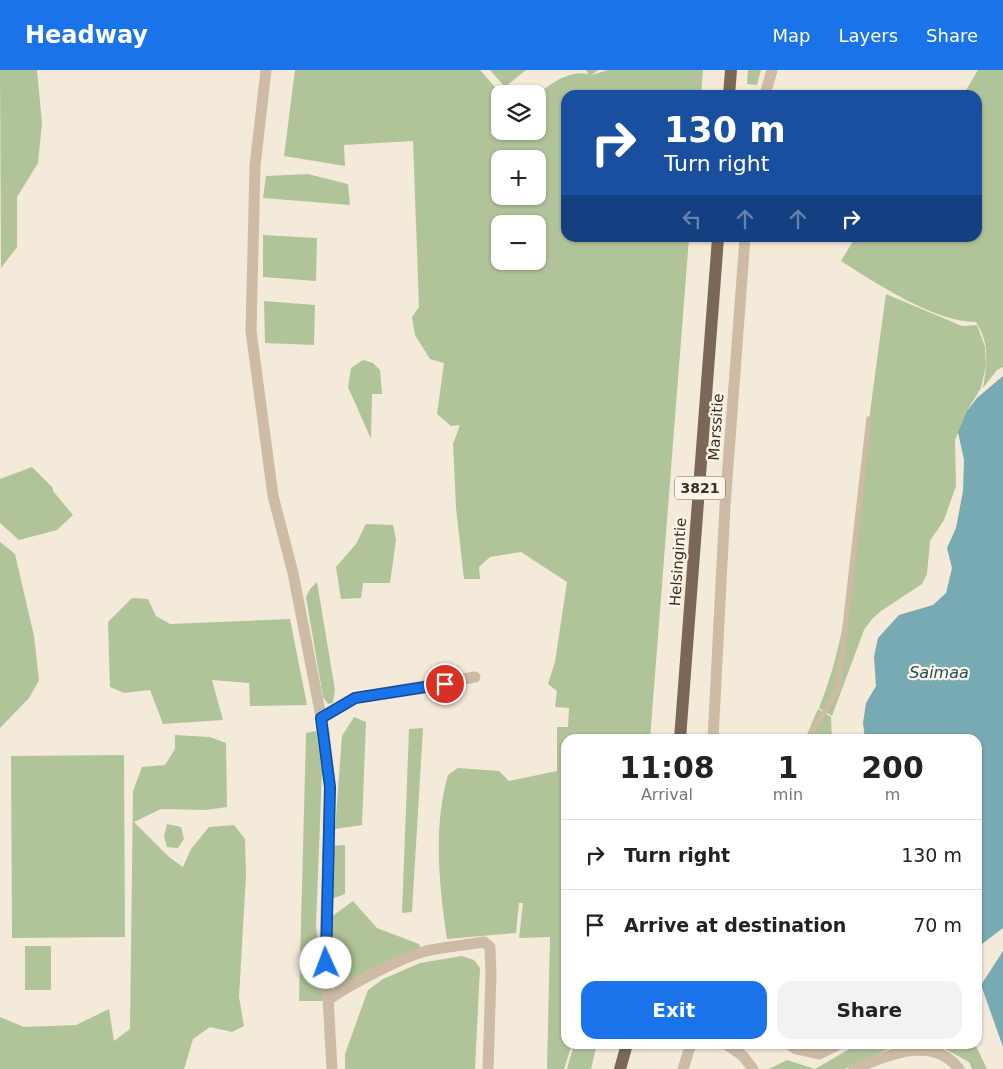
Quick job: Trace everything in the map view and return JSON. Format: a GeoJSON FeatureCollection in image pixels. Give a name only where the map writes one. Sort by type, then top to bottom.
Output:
{"type":"FeatureCollection","features":[{"type":"Feature","properties":{"kind":"main road"},"geometry":{"type":"LineString","coordinates":[[729,90],[731,70]]}},
{"type":"Feature","properties":{"kind":"main road","name":"Helsingintie"},"geometry":{"type":"LineString","coordinates":[[680,734],[718,242]]}},
{"type":"Feature","properties":{"kind":"main road"},"geometry":{"type":"LineString","coordinates":[[620,1069],[626,1049]]}},
{"type":"Feature","properties":{"kind":"street"},"geometry":{"type":"LineString","coordinates":[[266,70],[255,166],[251,331],[273,496],[291,564],[321,718],[330,787],[325,944],[332,1069]]}},
{"type":"Feature","properties":{"kind":"street"},"geometry":{"type":"LineString","coordinates":[[766,90],[772,70]]}},
{"type":"Feature","properties":{"kind":"street","name":"Marssitie"},"geometry":{"type":"LineString","coordinates":[[713,734],[725,506],[745,242]]}},
{"type":"Feature","properties":{"kind":"street"},"geometry":{"type":"LineString","coordinates":[[321,718],[355,698],[475,678]]}},
{"type":"Feature","properties":{"kind":"street"},"geometry":{"type":"LineString","coordinates":[[328,1000],[342,990],[377,972],[424,952],[484,942],[490,947],[491,975],[488,1069]]}},
{"type":"Feature","properties":{"kind":"street"},"geometry":{"type":"LineString","coordinates":[[683,1069],[689,1049]]}},
{"type":"Feature","properties":{"kind":"street"},"geometry":{"type":"LineString","coordinates":[[733,1049],[743,1056],[753,1069]]}},
{"type":"Feature","properties":{"kind":"street"},"geometry":{"type":"LineString","coordinates":[[800,1049],[819,1054],[829,1049]]}},
{"type":"Feature","properties":{"kind":"street"},"geometry":{"type":"LineString","coordinates":[[854,1069],[898,1052],[928,1050],[951,1059],[959,1069]]}},
{"type":"Feature","properties":{"kind":"lane"},"geometry":{"type":"LineString","coordinates":[[811,734],[838,689],[869,419]]}},
{"type":"Feature","properties":{"kind":"green space"},"geometry":{"type":"Polygon","coordinates":[[[0,70],[37,70],[42,123],[38,163],[17,197],[17,247],[1,268],[0,70]]]}},
{"type":"Feature","properties":{"kind":"green space"},"geometry":{"type":"Polygon","coordinates":[[[295,70],[480,70],[493,85],[491,85],[491,140],[546,140],[546,88],[568,76],[581,73],[588,74],[586,70],[598,70],[592,75],[608,70],[703,70],[701,90],[561,90],[561,242],[689,242],[650,734],[561,734],[561,1049],[570,1049],[564,1069],[547,1069],[550,937],[519,938],[523,903],[519,903],[516,933],[447,939],[440,878],[439,836],[440,815],[448,775],[458,768],[499,771],[509,781],[557,771],[557,727],[568,727],[569,708],[555,707],[557,691],[548,684],[555,662],[567,582],[521,552],[490,557],[479,567],[480,579],[464,579],[456,508],[453,444],[460,425],[451,426],[437,414],[444,363],[430,359],[415,335],[412,317],[419,307],[413,141],[344,145],[345,166],[284,156],[295,70]]]}},
{"type":"Feature","properties":{"kind":"green space"},"geometry":{"type":"Polygon","coordinates":[[[490,70],[526,70],[507,85],[503,85],[490,70]]]}},
{"type":"Feature","properties":{"kind":"green space"},"geometry":{"type":"Polygon","coordinates":[[[748,70],[761,70],[757,85],[747,84],[748,70]]]}},
{"type":"Feature","properties":{"kind":"green space"},"geometry":{"type":"Polygon","coordinates":[[[978,70],[1003,70],[1003,367],[997,370],[983,388],[986,354],[984,338],[976,322],[960,321],[925,309],[888,290],[841,261],[853,242],[982,242],[982,90],[966,90],[978,70]]]}},
{"type":"Feature","properties":{"kind":"green space"},"geometry":{"type":"Polygon","coordinates":[[[308,174],[348,184],[350,205],[263,198],[266,176],[308,174]]]}},
{"type":"Feature","properties":{"kind":"green space"},"geometry":{"type":"Polygon","coordinates":[[[263,235],[317,238],[316,281],[263,277],[263,235]]]}},
{"type":"Feature","properties":{"kind":"green space"},"geometry":{"type":"Polygon","coordinates":[[[886,294],[962,326],[977,325],[985,347],[986,365],[981,388],[968,409],[955,440],[956,486],[944,520],[930,541],[927,574],[922,584],[881,611],[864,630],[832,716],[819,708],[829,682],[848,600],[886,294]]]}},
{"type":"Feature","properties":{"kind":"green space"},"geometry":{"type":"Polygon","coordinates":[[[264,301],[315,305],[314,345],[265,343],[264,301]]]}},
{"type":"Feature","properties":{"kind":"green space"},"geometry":{"type":"Polygon","coordinates":[[[363,360],[373,363],[380,370],[382,394],[372,394],[371,439],[348,387],[351,368],[363,360]]]}},
{"type":"Feature","properties":{"kind":"green space"},"geometry":{"type":"Polygon","coordinates":[[[32,467],[53,488],[53,491],[73,515],[57,530],[19,540],[0,523],[0,479],[32,467]]]}},
{"type":"Feature","properties":{"kind":"green space"},"geometry":{"type":"Polygon","coordinates":[[[366,524],[393,525],[396,540],[390,583],[363,583],[361,598],[341,599],[336,567],[356,544],[366,524]]]}},
{"type":"Feature","properties":{"kind":"green space"},"geometry":{"type":"Polygon","coordinates":[[[0,542],[15,554],[34,636],[39,680],[29,698],[0,728],[0,542]]]}},
{"type":"Feature","properties":{"kind":"green space"},"geometry":{"type":"Polygon","coordinates":[[[317,582],[335,690],[333,703],[328,704],[323,697],[306,597],[310,589],[317,582]]]}},
{"type":"Feature","properties":{"kind":"green space"},"geometry":{"type":"Polygon","coordinates":[[[132,598],[148,599],[156,616],[170,624],[290,619],[307,705],[250,706],[249,683],[212,680],[223,720],[163,724],[150,690],[124,693],[110,687],[108,622],[132,598]]]}},
{"type":"Feature","properties":{"kind":"green space"},"geometry":{"type":"Polygon","coordinates":[[[818,709],[831,717],[832,734],[807,734],[818,709]]]}},
{"type":"Feature","properties":{"kind":"green space"},"geometry":{"type":"Polygon","coordinates":[[[354,717],[366,722],[362,825],[335,829],[342,736],[354,717]]]}},
{"type":"Feature","properties":{"kind":"green space"},"geometry":{"type":"Polygon","coordinates":[[[423,728],[412,912],[402,913],[409,729],[423,728]]]}},
{"type":"Feature","properties":{"kind":"green space"},"geometry":{"type":"Polygon","coordinates":[[[316,731],[322,771],[316,925],[324,1001],[299,1001],[306,733],[316,731]]]}},
{"type":"Feature","properties":{"kind":"green space"},"geometry":{"type":"Polygon","coordinates":[[[175,735],[210,737],[226,743],[227,807],[206,810],[161,809],[134,822],[169,857],[183,867],[191,849],[209,827],[234,825],[245,839],[246,875],[239,997],[244,1026],[232,1032],[210,1027],[193,1039],[184,1069],[0,1069],[0,1017],[24,1027],[76,1025],[109,1009],[114,1041],[130,1029],[133,791],[142,767],[165,765],[175,749],[175,735]]]}},
{"type":"Feature","properties":{"kind":"green space"},"geometry":{"type":"Polygon","coordinates":[[[124,755],[125,937],[12,938],[11,756],[124,755]]]}},
{"type":"Feature","properties":{"kind":"green space"},"geometry":{"type":"Polygon","coordinates":[[[167,824],[181,827],[184,839],[178,848],[167,847],[164,836],[167,824]]]}},
{"type":"Feature","properties":{"kind":"green space"},"geometry":{"type":"Polygon","coordinates":[[[345,845],[345,894],[326,901],[328,846],[345,845]]]}},
{"type":"Feature","properties":{"kind":"green space"},"geometry":{"type":"Polygon","coordinates":[[[353,901],[377,928],[419,944],[421,950],[376,967],[334,990],[331,917],[353,901]]]}},
{"type":"Feature","properties":{"kind":"green space"},"geometry":{"type":"Polygon","coordinates":[[[25,946],[51,946],[51,990],[25,990],[25,946]]]}},
{"type":"Feature","properties":{"kind":"green space"},"geometry":{"type":"Polygon","coordinates":[[[462,956],[474,960],[480,968],[475,1069],[345,1069],[345,1054],[368,990],[383,979],[420,963],[462,956]]]}},
{"type":"Feature","properties":{"kind":"green space"},"geometry":{"type":"Polygon","coordinates":[[[573,1049],[596,1049],[591,1069],[567,1069],[573,1049]]]}},
{"type":"Feature","properties":{"kind":"green space"},"geometry":{"type":"Polygon","coordinates":[[[849,1049],[888,1049],[845,1069],[815,1069],[849,1049]]]}},
{"type":"Feature","properties":{"kind":"green space"},"geometry":{"type":"Polygon","coordinates":[[[945,1049],[977,1049],[987,1069],[972,1069],[969,1062],[945,1049]]]}},
{"type":"Feature","properties":{"kind":"green space"},"geometry":{"type":"Polygon","coordinates":[[[787,1060],[815,1069],[769,1069],[787,1060]]]}},
{"type":"Feature","properties":{"kind":"water","name":"Saimaa"},"geometry":{"type":"Polygon","coordinates":[[[1003,376],[1003,928],[982,944],[982,734],[864,734],[863,723],[866,703],[876,686],[874,657],[878,638],[899,615],[933,605],[946,593],[952,568],[947,548],[956,528],[963,491],[964,460],[958,432],[967,411],[977,398],[1003,376]]]}},
{"type":"Feature","properties":{"kind":"water"},"geometry":{"type":"Polygon","coordinates":[[[1003,951],[1003,1047],[982,988],[982,983],[1003,951]]]}},
{"type":"Feature","properties":{"kind":"route"},"geometry":{"type":"LineString","coordinates":[[326,963],[330,787],[321,718],[355,698],[445,684]]}}]}
